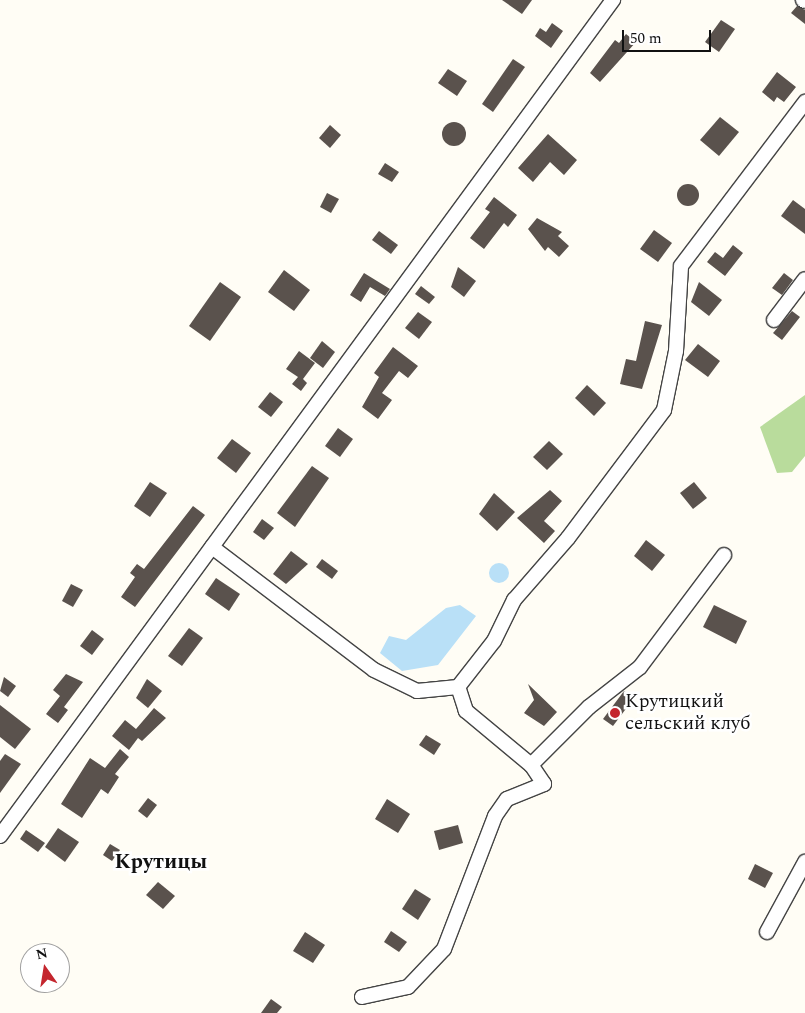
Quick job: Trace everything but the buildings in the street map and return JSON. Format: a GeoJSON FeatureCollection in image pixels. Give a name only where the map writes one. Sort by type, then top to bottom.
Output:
{"type":"FeatureCollection","features":[{"type":"Feature","properties":{"kind":"street"},"geometry":{"type":"LineString","coordinates":[[0,836],[613,0]]}},
{"type":"Feature","properties":{"kind":"street"},"geometry":{"type":"LineString","coordinates":[[212,547],[374,670],[417,691],[458,687],[494,641],[514,600],[568,538],[664,410],[676,352],[681,266],[805,102]]}},
{"type":"Feature","properties":{"kind":"street"},"geometry":{"type":"LineString","coordinates":[[774,320],[805,279]]}},
{"type":"Feature","properties":{"kind":"street"},"geometry":{"type":"LineString","coordinates":[[531,765],[589,707],[640,667],[676,612],[724,554]]}},
{"type":"Feature","properties":{"kind":"street"},"geometry":{"type":"LineString","coordinates":[[362,997],[408,987],[444,950],[495,816],[507,799],[544,784],[531,765],[466,711],[458,687]]}},
{"type":"Feature","properties":{"kind":"street"},"geometry":{"type":"LineString","coordinates":[[767,932],[804,865]]}},
{"type":"Feature","properties":{"kind":"green space"},"geometry":{"type":"Polygon","coordinates":[[[805,395],[805,456],[792,472],[777,473],[760,427],[805,395]]]}},
{"type":"Feature","properties":{"kind":"water"},"geometry":{"type":"Polygon","coordinates":[[[499,563],[506,566],[509,573],[506,580],[499,583],[492,580],[489,573],[492,566],[499,563]]]}},
{"type":"Feature","properties":{"kind":"water"},"geometry":{"type":"Polygon","coordinates":[[[460,605],[476,616],[438,665],[402,671],[380,653],[389,636],[406,640],[446,608],[460,605]]]}},
{"type":"Feature","properties":{"kind":"place","name":"Крутицкий сельский клуб"},"geometry":{"type":"Point","coordinates":[615,713]}},
{"type":"Feature","properties":{"kind":"district","name":"Крутицы"},"geometry":{"type":"Point","coordinates":[161,862]}}]}
